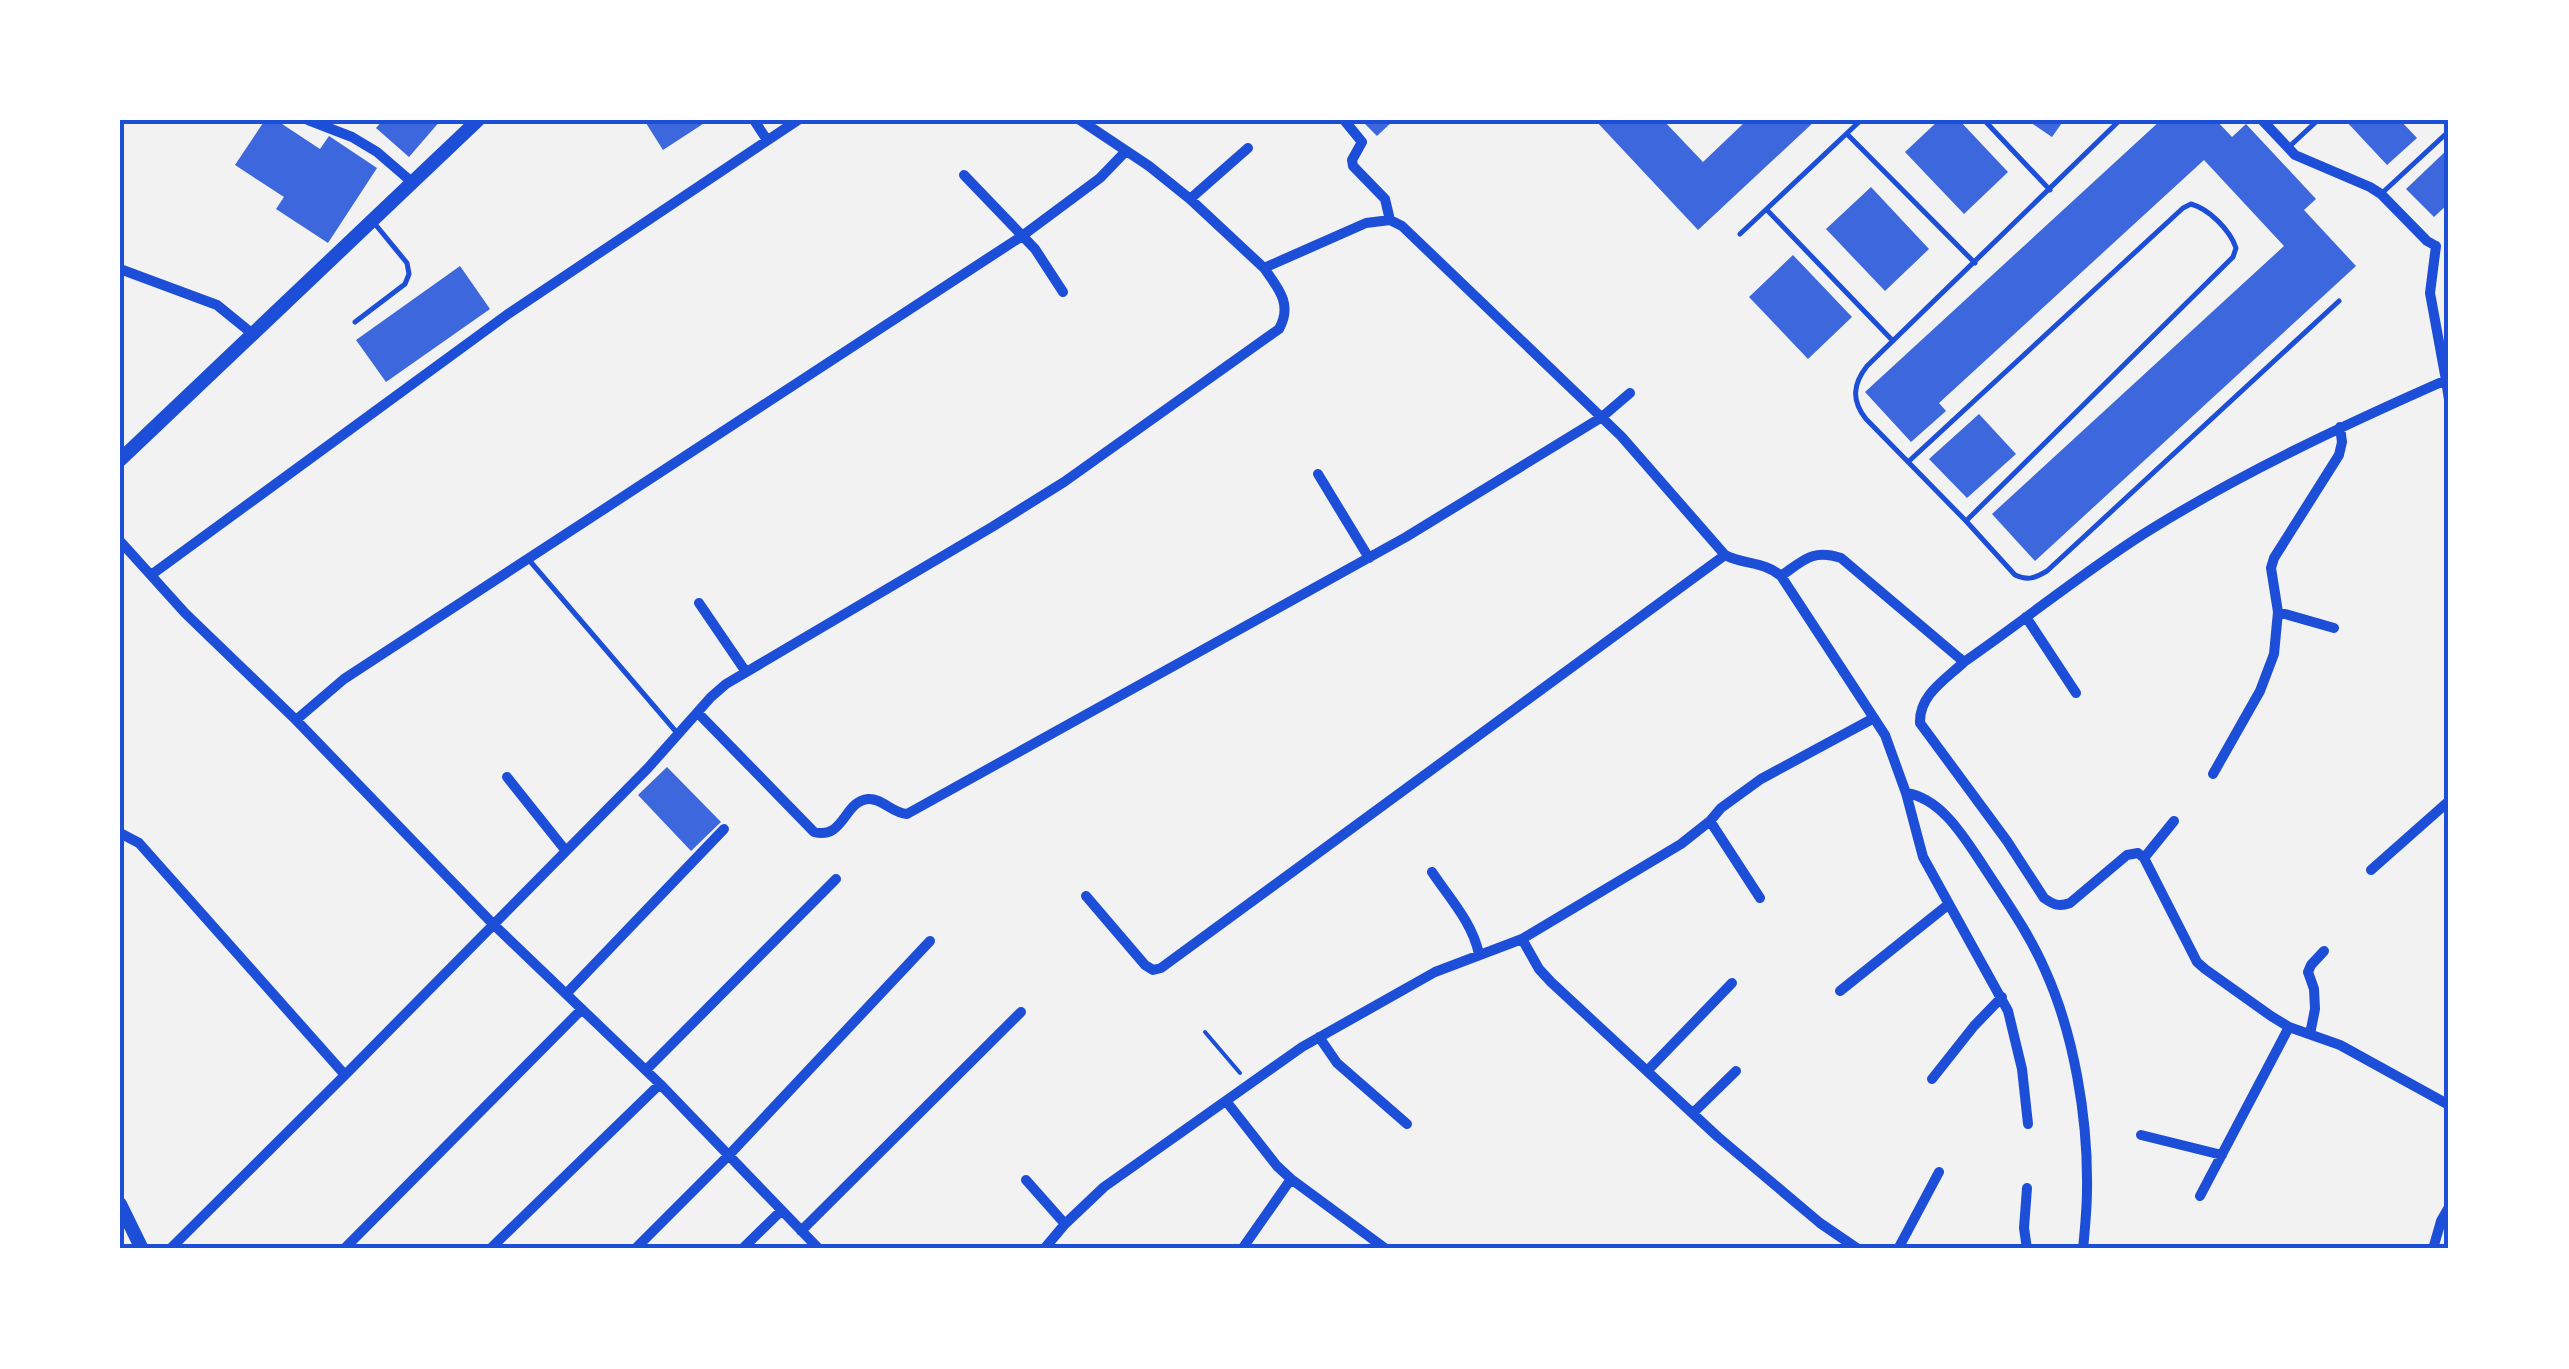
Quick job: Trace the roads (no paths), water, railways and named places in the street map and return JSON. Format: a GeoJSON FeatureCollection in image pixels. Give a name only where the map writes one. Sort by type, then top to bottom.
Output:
{"type":"FeatureCollection","features":[{"type":"Feature","properties":{"kind":"street"},"geometry":{"type":"LineString","coordinates":[[308,120],[352,137],[413,182]]}},
{"type":"Feature","properties":{"kind":"street"},"geometry":{"type":"LineString","coordinates":[[120,460],[478,120]]}},
{"type":"Feature","properties":{"kind":"street"},"geometry":{"type":"LineString","coordinates":[[754,120],[767,140]]}},
{"type":"Feature","properties":{"kind":"street"},"geometry":{"type":"LineString","coordinates":[[151,576],[508,314],[798,120]]}},
{"type":"Feature","properties":{"kind":"street"},"geometry":{"type":"LineString","coordinates":[[170,1249],[566,851],[718,690],[1064,482],[1279,329],[1286,306],[1264,268],[1149,166],[1080,120]]}},
{"type":"Feature","properties":{"kind":"street"},"geometry":{"type":"LineString","coordinates":[[1344,120],[1362,142],[1352,160],[1353,166],[1385,199],[1390,220]]}},
{"type":"Feature","properties":{"kind":"street"},"geometry":{"type":"LineString","coordinates":[[2262,120],[2288,148],[2308,162],[2382,194],[2427,241],[2436,246],[2449,244]]}},
{"type":"Feature","properties":{"kind":"street"},"geometry":{"type":"LineString","coordinates":[[1190,199],[1248,148]]}},
{"type":"Feature","properties":{"kind":"street"},"geometry":{"type":"LineString","coordinates":[[296,720],[344,679],[1022,236],[1100,178],[1126,151]]}},
{"type":"Feature","properties":{"kind":"street"},"geometry":{"type":"LineString","coordinates":[[964,175],[1035,249],[1064,292]]}},
{"type":"Feature","properties":{"kind":"street"},"geometry":{"type":"LineString","coordinates":[[1264,268],[1366,223],[1390,220],[1402,226],[1622,436],[1725,555],[1772,568],[1781,576],[1892,751],[1922,856],[2002,997],[2014,1029],[2028,1124]]}},
{"type":"Feature","properties":{"kind":"street"},"geometry":{"type":"LineString","coordinates":[[2436,246],[2430,293],[2445,355],[2449,400]]}},
{"type":"Feature","properties":{"kind":"street"},"geometry":{"type":"LineString","coordinates":[[120,269],[217,305],[254,335]]}},
{"type":"Feature","properties":{"kind":"street"},"geometry":{"type":"LineString","coordinates":[[2446,380],[2286,452],[2098,564],[1964,662],[1926,698],[1920,710],[1920,723],[2044,898],[2053,905],[2070,904],[2127,855],[2138,853],[2197,962],[2289,1027],[2361,1056],[2449,1104]]}},
{"type":"Feature","properties":{"kind":"street"},"geometry":{"type":"LineString","coordinates":[[698,713],[814,832],[832,832],[858,802],[868,799],[898,814],[907,814],[1369,558],[1602,418],[1630,393]]}},
{"type":"Feature","properties":{"kind":"street"},"geometry":{"type":"LineString","coordinates":[[2213,774],[2266,677],[2274,654],[2278,612],[2271,568],[2274,558],[2339,455],[2340,427]]}},
{"type":"Feature","properties":{"kind":"street"},"geometry":{"type":"LineString","coordinates":[[1318,474],[1369,558]]}},
{"type":"Feature","properties":{"kind":"street"},"geometry":{"type":"LineString","coordinates":[[120,542],[229,658],[296,720],[493,924],[660,1084],[819,1249]]}},
{"type":"Feature","properties":{"kind":"street"},"geometry":{"type":"LineString","coordinates":[[1086,896],[1145,966],[1161,968],[1725,555]]}},
{"type":"Feature","properties":{"kind":"street"},"geometry":{"type":"LineString","coordinates":[[1781,576],[1813,555],[1841,558],[1964,662]]}},
{"type":"Feature","properties":{"kind":"street"},"geometry":{"type":"LineString","coordinates":[[700,603],[746,672]]}},
{"type":"Feature","properties":{"kind":"street"},"geometry":{"type":"LineString","coordinates":[[2278,612],[2334,628]]}},
{"type":"Feature","properties":{"kind":"street"},"geometry":{"type":"LineString","coordinates":[[2026,617],[2076,693]]}},
{"type":"Feature","properties":{"kind":"street"},"geometry":{"type":"LineString","coordinates":[[1044,1249],[1065,1224],[1126,1171],[1319,1038],[1435,972],[1522,939],[1681,844],[1760,779],[1874,718]]}},
{"type":"Feature","properties":{"kind":"street"},"geometry":{"type":"LineString","coordinates":[[507,777],[566,851]]}},
{"type":"Feature","properties":{"kind":"street"},"geometry":{"type":"LineString","coordinates":[[1906,793],[1915,794],[1958,827],[2045,969],[2073,1059],[2084,1124],[2088,1187],[2083,1249]]}},
{"type":"Feature","properties":{"kind":"street"},"geometry":{"type":"LineString","coordinates":[[2371,870],[2449,801]]}},
{"type":"Feature","properties":{"kind":"street"},"geometry":{"type":"LineString","coordinates":[[1710,821],[1760,898]]}},
{"type":"Feature","properties":{"kind":"street"},"geometry":{"type":"LineString","coordinates":[[2144,858],[2174,822]]}},
{"type":"Feature","properties":{"kind":"street"},"geometry":{"type":"LineString","coordinates":[[566,994],[724,830]]}},
{"type":"Feature","properties":{"kind":"street"},"geometry":{"type":"LineString","coordinates":[[120,833],[139,843],[345,1076]]}},
{"type":"Feature","properties":{"kind":"street"},"geometry":{"type":"LineString","coordinates":[[1432,872],[1475,935],[1479,954]]}},
{"type":"Feature","properties":{"kind":"street"},"geometry":{"type":"LineString","coordinates":[[646,1070],[836,879]]}},
{"type":"Feature","properties":{"kind":"street"},"geometry":{"type":"LineString","coordinates":[[1840,991],[1949,904]]}},
{"type":"Feature","properties":{"kind":"street"},"geometry":{"type":"LineString","coordinates":[[1522,939],[1538,969],[1718,1137],[1820,1223],[1858,1249]]}},
{"type":"Feature","properties":{"kind":"street"},"geometry":{"type":"LineString","coordinates":[[635,1249],[930,941]]}},
{"type":"Feature","properties":{"kind":"street"},"geometry":{"type":"LineString","coordinates":[[2310,1034],[2315,1009],[2308,972],[2324,951]]}},
{"type":"Feature","properties":{"kind":"street"},"geometry":{"type":"LineString","coordinates":[[1648,1070],[1732,983]]}},
{"type":"Feature","properties":{"kind":"street"},"geometry":{"type":"LineString","coordinates":[[1932,1079],[2002,997]]}},
{"type":"Feature","properties":{"kind":"street"},"geometry":{"type":"LineString","coordinates":[[344,1249],[582,1009]]}},
{"type":"Feature","properties":{"kind":"street"},"geometry":{"type":"LineString","coordinates":[[801,1231],[1022,1012]]}},
{"type":"Feature","properties":{"kind":"street"},"geometry":{"type":"LineString","coordinates":[[2200,1196],[2289,1027]]}},
{"type":"Feature","properties":{"kind":"street"},"geometry":{"type":"LineString","coordinates":[[1319,1038],[1337,1063],[1408,1124]]}},
{"type":"Feature","properties":{"kind":"street"},"geometry":{"type":"LineString","coordinates":[[1693,1113],[1736,1071]]}},
{"type":"Feature","properties":{"kind":"street"},"geometry":{"type":"LineString","coordinates":[[490,1249],[660,1084]]}},
{"type":"Feature","properties":{"kind":"street"},"geometry":{"type":"LineString","coordinates":[[1226,1101],[1291,1180],[1381,1247]]}},
{"type":"Feature","properties":{"kind":"street"},"geometry":{"type":"LineString","coordinates":[[2141,1135],[2222,1154]]}},
{"type":"Feature","properties":{"kind":"street"},"geometry":{"type":"LineString","coordinates":[[1898,1249],[1939,1172]]}},
{"type":"Feature","properties":{"kind":"street"},"geometry":{"type":"LineString","coordinates":[[1026,1180],[1065,1224]]}},
{"type":"Feature","properties":{"kind":"street"},"geometry":{"type":"LineString","coordinates":[[1242,1249],[1291,1180]]}},
{"type":"Feature","properties":{"kind":"street"},"geometry":{"type":"LineString","coordinates":[[2027,1188],[2024,1228],[2028,1249]]}},
{"type":"Feature","properties":{"kind":"street"},"geometry":{"type":"LineString","coordinates":[[120,1204],[142,1249]]}},
{"type":"Feature","properties":{"kind":"street"},"geometry":{"type":"LineString","coordinates":[[2433,1249],[2449,1206]]}},
{"type":"Feature","properties":{"kind":"street"},"geometry":{"type":"LineString","coordinates":[[742,1249],[781,1211]]}},
{"type":"Feature","properties":{"kind":"lane"},"geometry":{"type":"LineString","coordinates":[[1740,234],[1861,120]]}},
{"type":"Feature","properties":{"kind":"lane"},"geometry":{"type":"LineString","coordinates":[[1984,120],[2050,190]]}},
{"type":"Feature","properties":{"kind":"lane"},"geometry":{"type":"LineString","coordinates":[[2120,120],[1858,378],[1855,398],[1866,419],[2015,576],[2025,580],[2047,571],[2339,301]]}},
{"type":"Feature","properties":{"kind":"lane"},"geometry":{"type":"LineString","coordinates":[[2288,148],[2318,120]]}},
{"type":"Feature","properties":{"kind":"lane"},"geometry":{"type":"LineString","coordinates":[[2382,194],[2449,131]]}},
{"type":"Feature","properties":{"kind":"lane"},"geometry":{"type":"LineString","coordinates":[[1846,134],[1975,262]]}},
{"type":"Feature","properties":{"kind":"lane"},"geometry":{"type":"LineString","coordinates":[[1908,462],[2183,208],[2192,204],[2203,208],[2233,238],[2233,257],[1966,521]]}},
{"type":"Feature","properties":{"kind":"lane"},"geometry":{"type":"LineString","coordinates":[[1767,210],[1893,341]]}},
{"type":"Feature","properties":{"kind":"lane"},"geometry":{"type":"LineString","coordinates":[[355,322],[405,284],[409,274],[407,263],[374,222]]}},
{"type":"Feature","properties":{"kind":"lane"},"geometry":{"type":"LineString","coordinates":[[528,558],[679,735]]}}]}
